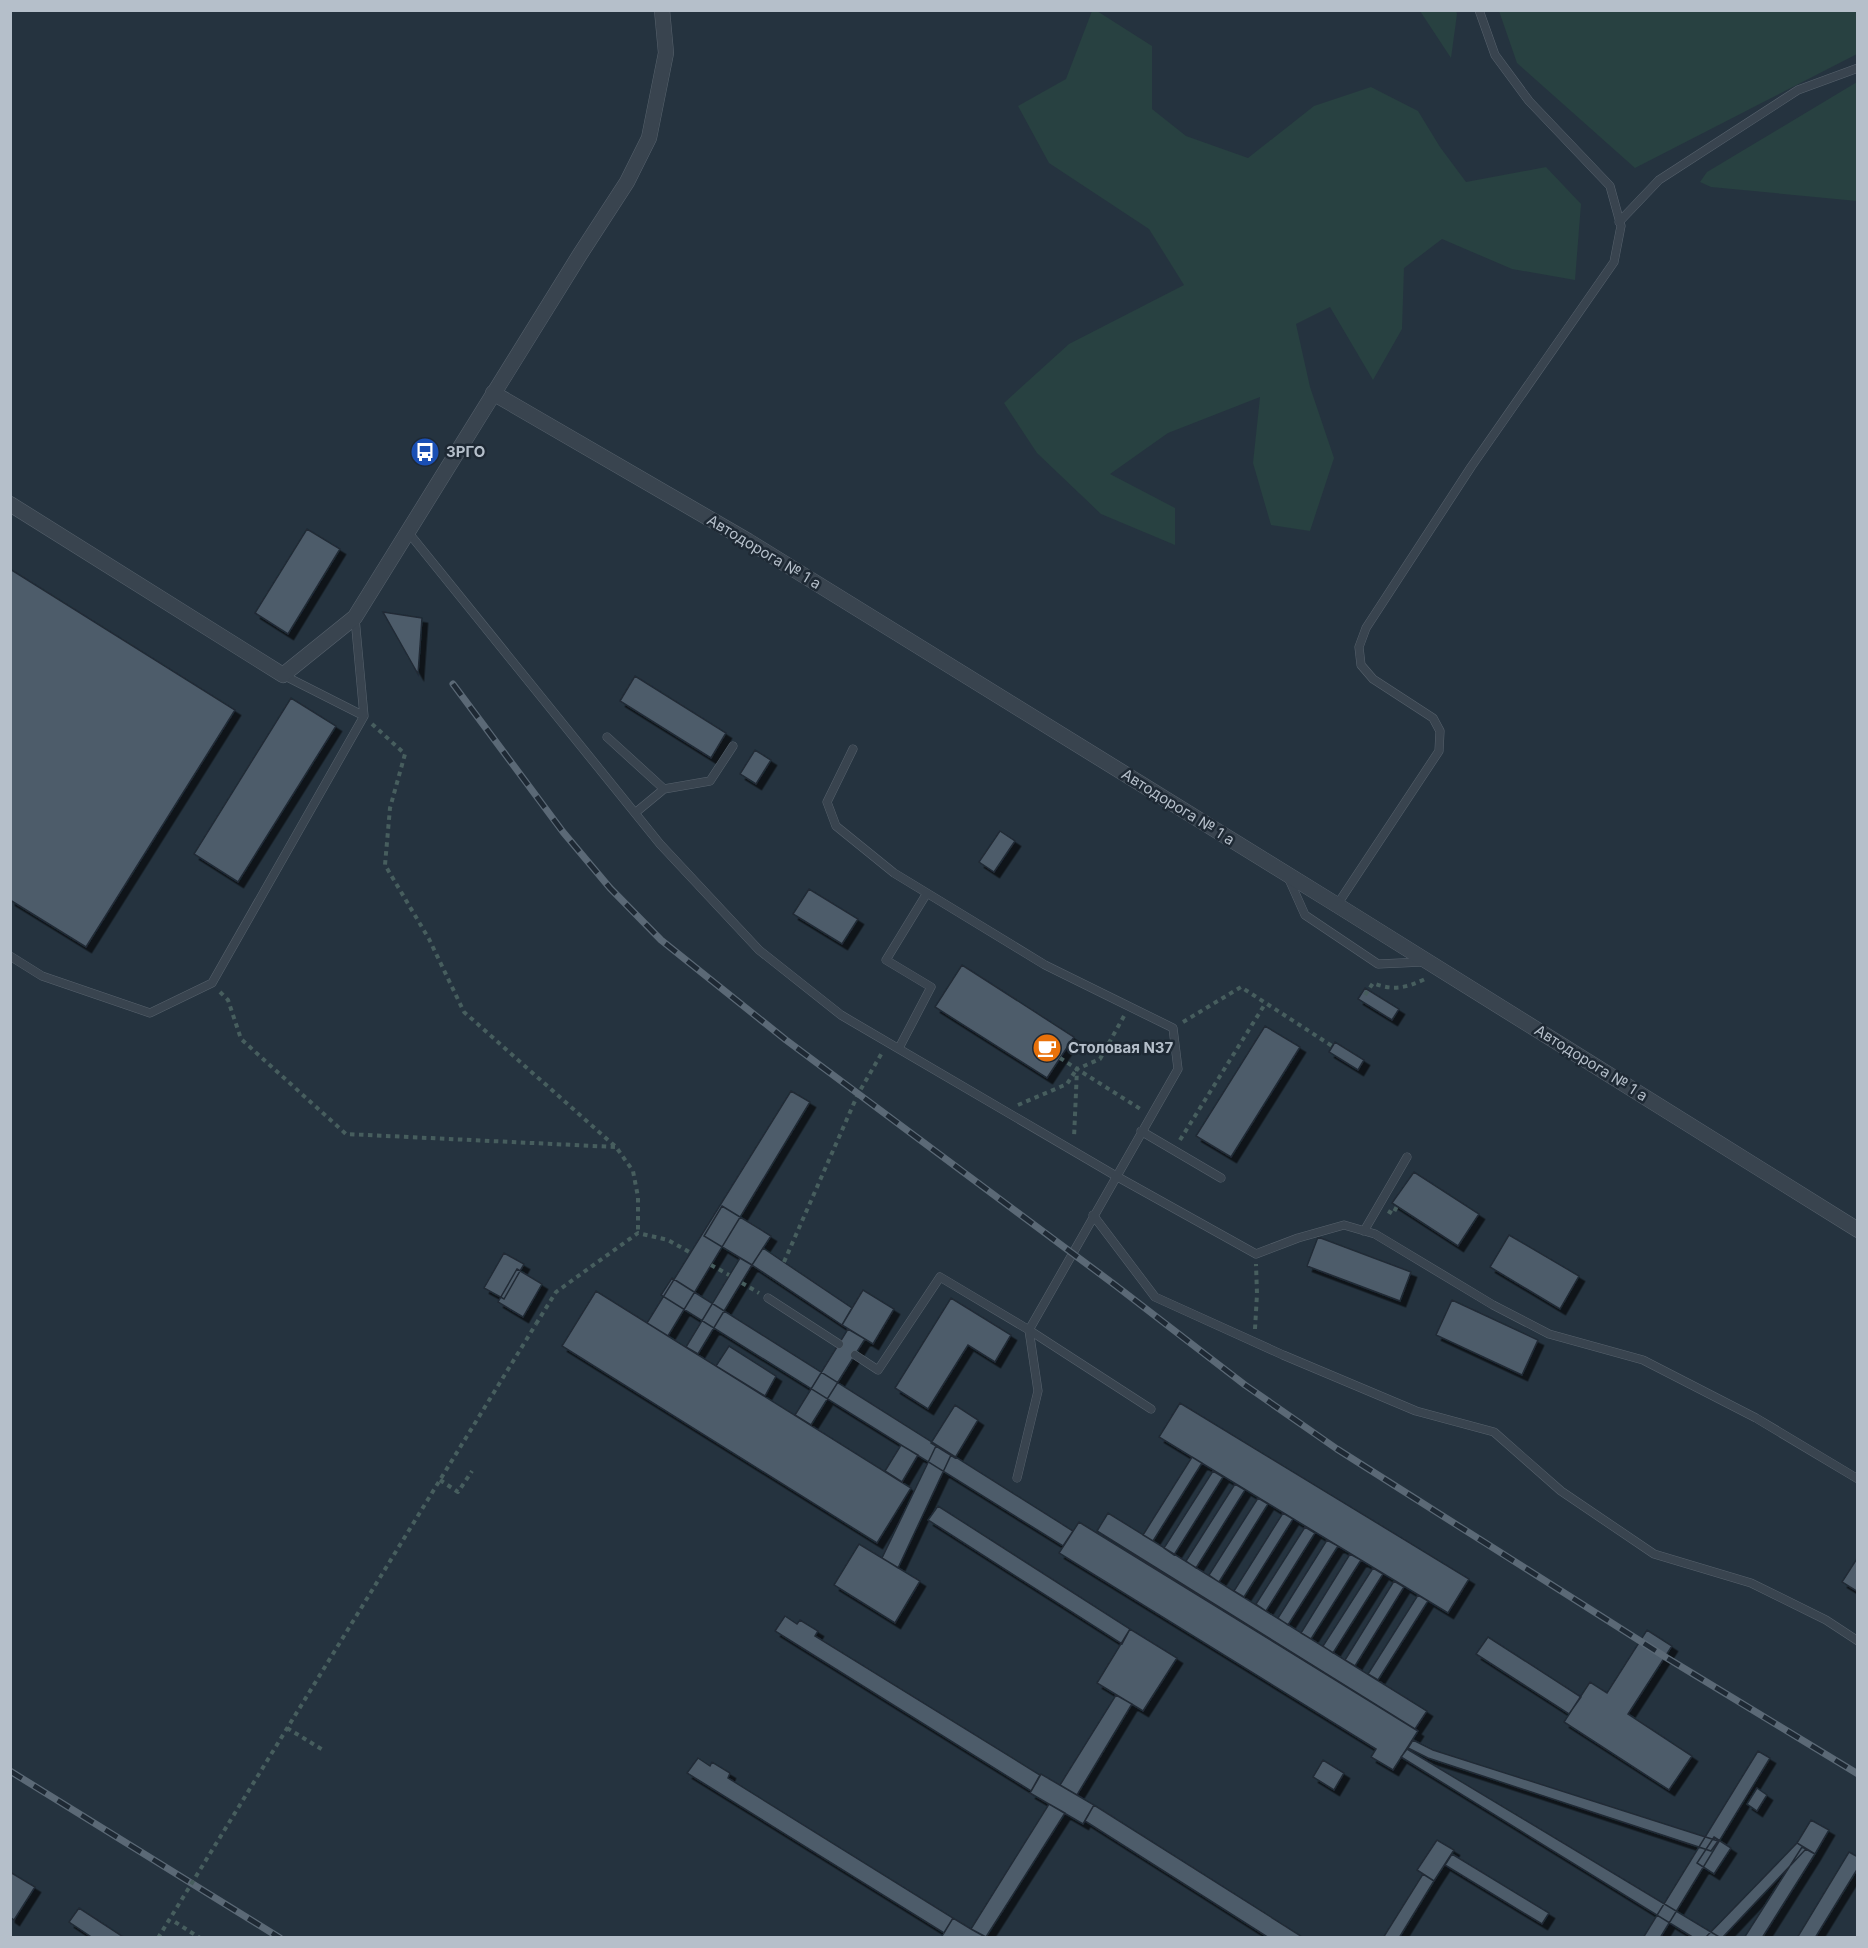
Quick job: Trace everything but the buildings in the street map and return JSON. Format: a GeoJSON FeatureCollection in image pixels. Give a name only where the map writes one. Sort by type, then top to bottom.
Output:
{"type":"FeatureCollection","features":[{"type":"Feature","properties":{"kind":"street"},"geometry":{"type":"LineString","coordinates":[[10,504],[283,675],[355,617],[627,182],[649,138],[666,53],[662,10]]}},
{"type":"Feature","properties":{"kind":"street","name":"Автодорога № 1 а"},"geometry":{"type":"LineString","coordinates":[[493,393],[748,541],[1286,873],[1857,1230]]}},
{"type":"Feature","properties":{"kind":"lane"},"geometry":{"type":"LineString","coordinates":[[1337,905],[1439,751],[1440,731],[1433,718],[1373,679],[1361,665],[1359,646],[1366,628],[1471,467],[1614,261],[1621,226],[1610,186],[1528,101],[1495,55],[1479,10]]}},
{"type":"Feature","properties":{"kind":"lane"},"geometry":{"type":"LineString","coordinates":[[1619,222],[1659,180],[1798,90],[1857,68]]}},
{"type":"Feature","properties":{"kind":"lane"},"geometry":{"type":"LineString","coordinates":[[408,532],[660,844],[759,950],[841,1015],[1116,1176],[1256,1254],[1298,1238],[1344,1225],[1375,1234],[1493,1305],[1549,1334],[1643,1360],[1756,1418],[1857,1479]]}},
{"type":"Feature","properties":{"kind":"lane"},"geometry":{"type":"LineString","coordinates":[[10,956],[42,976],[150,1013],[212,983],[364,716],[355,617]]}},
{"type":"Feature","properties":{"kind":"lane"},"geometry":{"type":"LineString","coordinates":[[283,675],[364,716]]}},
{"type":"Feature","properties":{"kind":"lane"},"geometry":{"type":"LineString","coordinates":[[607,737],[664,789]]}},
{"type":"Feature","properties":{"kind":"lane"},"geometry":{"type":"LineString","coordinates":[[635,813],[664,789],[710,782],[733,746]]}},
{"type":"Feature","properties":{"kind":"lane"},"geometry":{"type":"LineString","coordinates":[[853,749],[827,802],[836,826],[894,873],[1045,965],[1173,1028],[1178,1069],[1029,1330],[1038,1391],[1017,1478]]}},
{"type":"Feature","properties":{"kind":"lane"},"geometry":{"type":"LineString","coordinates":[[1286,873],[1305,915],[1378,964],[1428,962]]}},
{"type":"Feature","properties":{"kind":"lane"},"geometry":{"type":"LineString","coordinates":[[899,1048],[931,987],[886,960],[927,893]]}},
{"type":"Feature","properties":{"kind":"lane"},"geometry":{"type":"LineString","coordinates":[[1141,1131],[1221,1178]]}},
{"type":"Feature","properties":{"kind":"lane"},"geometry":{"type":"LineString","coordinates":[[1364,1231],[1407,1157]]}},
{"type":"Feature","properties":{"kind":"lane"},"geometry":{"type":"LineString","coordinates":[[1093,1215],[1155,1298],[1416,1411],[1494,1432],[1561,1491],[1654,1554],[1751,1583],[1826,1620],[1857,1641]]}},
{"type":"Feature","properties":{"kind":"lane"},"geometry":{"type":"LineString","coordinates":[[855,1355],[878,1370],[940,1277],[1029,1330],[1151,1409]]}},
{"type":"Feature","properties":{"kind":"lane"},"geometry":{"type":"LineString","coordinates":[[768,1298],[839,1344]]}},
{"type":"Feature","properties":{"kind":"path"},"geometry":{"type":"LineString","coordinates":[[364,716],[405,754],[390,808],[385,865],[429,939],[464,1012],[616,1147],[633,1171],[638,1197],[638,1233]]}},
{"type":"Feature","properties":{"kind":"path"},"geometry":{"type":"LineString","coordinates":[[1365,995],[1373,982],[1383,987],[1408,987],[1426,978]]}},
{"type":"Feature","properties":{"kind":"path"},"geometry":{"type":"LineString","coordinates":[[212,983],[228,1000],[241,1039],[346,1134],[616,1147]]}},
{"type":"Feature","properties":{"kind":"path"},"geometry":{"type":"LineString","coordinates":[[1173,1028],[1240,987],[1332,1046]]}},
{"type":"Feature","properties":{"kind":"path"},"geometry":{"type":"LineString","coordinates":[[1174,1151],[1265,1004]]}},
{"type":"Feature","properties":{"kind":"path"},"geometry":{"type":"LineString","coordinates":[[1006,1111],[1066,1084],[1077,1069],[1100,1059],[1130,1007]]}},
{"type":"Feature","properties":{"kind":"path"},"geometry":{"type":"LineString","coordinates":[[784,1263],[858,1094],[888,1041]]}},
{"type":"Feature","properties":{"kind":"path"},"geometry":{"type":"LineString","coordinates":[[1060,1058],[1150,1116]]}},
{"type":"Feature","properties":{"kind":"path"},"geometry":{"type":"LineString","coordinates":[[1073,1150],[1077,1069]]}},
{"type":"Feature","properties":{"kind":"path"},"geometry":{"type":"LineString","coordinates":[[158,1938],[556,1292],[638,1233],[668,1240],[691,1253]]}},
{"type":"Feature","properties":{"kind":"path"},"geometry":{"type":"LineString","coordinates":[[711,1265],[729,1275]]}},
{"type":"Feature","properties":{"kind":"path"},"geometry":{"type":"LineString","coordinates":[[1254,1341],[1256,1272]]}},
{"type":"Feature","properties":{"kind":"path"},"geometry":{"type":"LineString","coordinates":[[440,1480],[458,1492],[472,1471]]}},
{"type":"Feature","properties":{"kind":"path"},"geometry":{"type":"LineString","coordinates":[[287,1728],[323,1750]]}},
{"type":"Feature","properties":{"kind":"path"},"geometry":{"type":"LineString","coordinates":[[175,1922],[200,1938]]}},
{"type":"Feature","properties":{"kind":"green space"},"geometry":{"type":"Polygon","coordinates":[[[1092,11],[1097,11],[1152,46],[1152,109],[1186,136],[1248,158],[1314,106],[1371,87],[1418,111],[1440,147],[1466,182],[1546,167],[1581,204],[1575,280],[1512,269],[1442,239],[1404,268],[1402,329],[1373,380],[1330,307],[1296,324],[1310,387],[1334,458],[1310,531],[1271,525],[1253,463],[1260,397],[1168,433],[1110,474],[1175,508],[1175,545],[1101,514],[1037,453],[1004,403],[1069,344],[1184,285],[1149,229],[1049,163],[1018,106],[1066,79],[1092,11]]]}},
{"type":"Feature","properties":{"kind":"green space"},"geometry":{"type":"Polygon","coordinates":[[[1420,11],[1456,11],[1451,58],[1420,11]]]}},
{"type":"Feature","properties":{"kind":"green space"},"geometry":{"type":"Polygon","coordinates":[[[1499,11],[1857,11],[1857,54],[1635,168],[1517,63],[1499,11]]]}},
{"type":"Feature","properties":{"kind":"green space"},"geometry":{"type":"Polygon","coordinates":[[[1857,82],[1857,201],[1711,187],[1700,182],[1707,172],[1857,82]]]}},
{"type":"Feature","properties":{"kind":"railway"},"geometry":{"type":"LineString","coordinates":[[453,684],[563,832],[610,888],[661,940],[786,1040],[1115,1285],[1245,1385],[1337,1449],[1667,1658],[1858,1774]]}},
{"type":"Feature","properties":{"kind":"railway"},"geometry":{"type":"LineString","coordinates":[[10,1771],[280,1938]]}},
{"type":"Feature","properties":{"kind":"place","name":"ЗРГО"},"geometry":{"type":"Point","coordinates":[425,452]}},
{"type":"Feature","properties":{"kind":"place","name":"Столовая N37"},"geometry":{"type":"Point","coordinates":[1047,1048]}}]}
